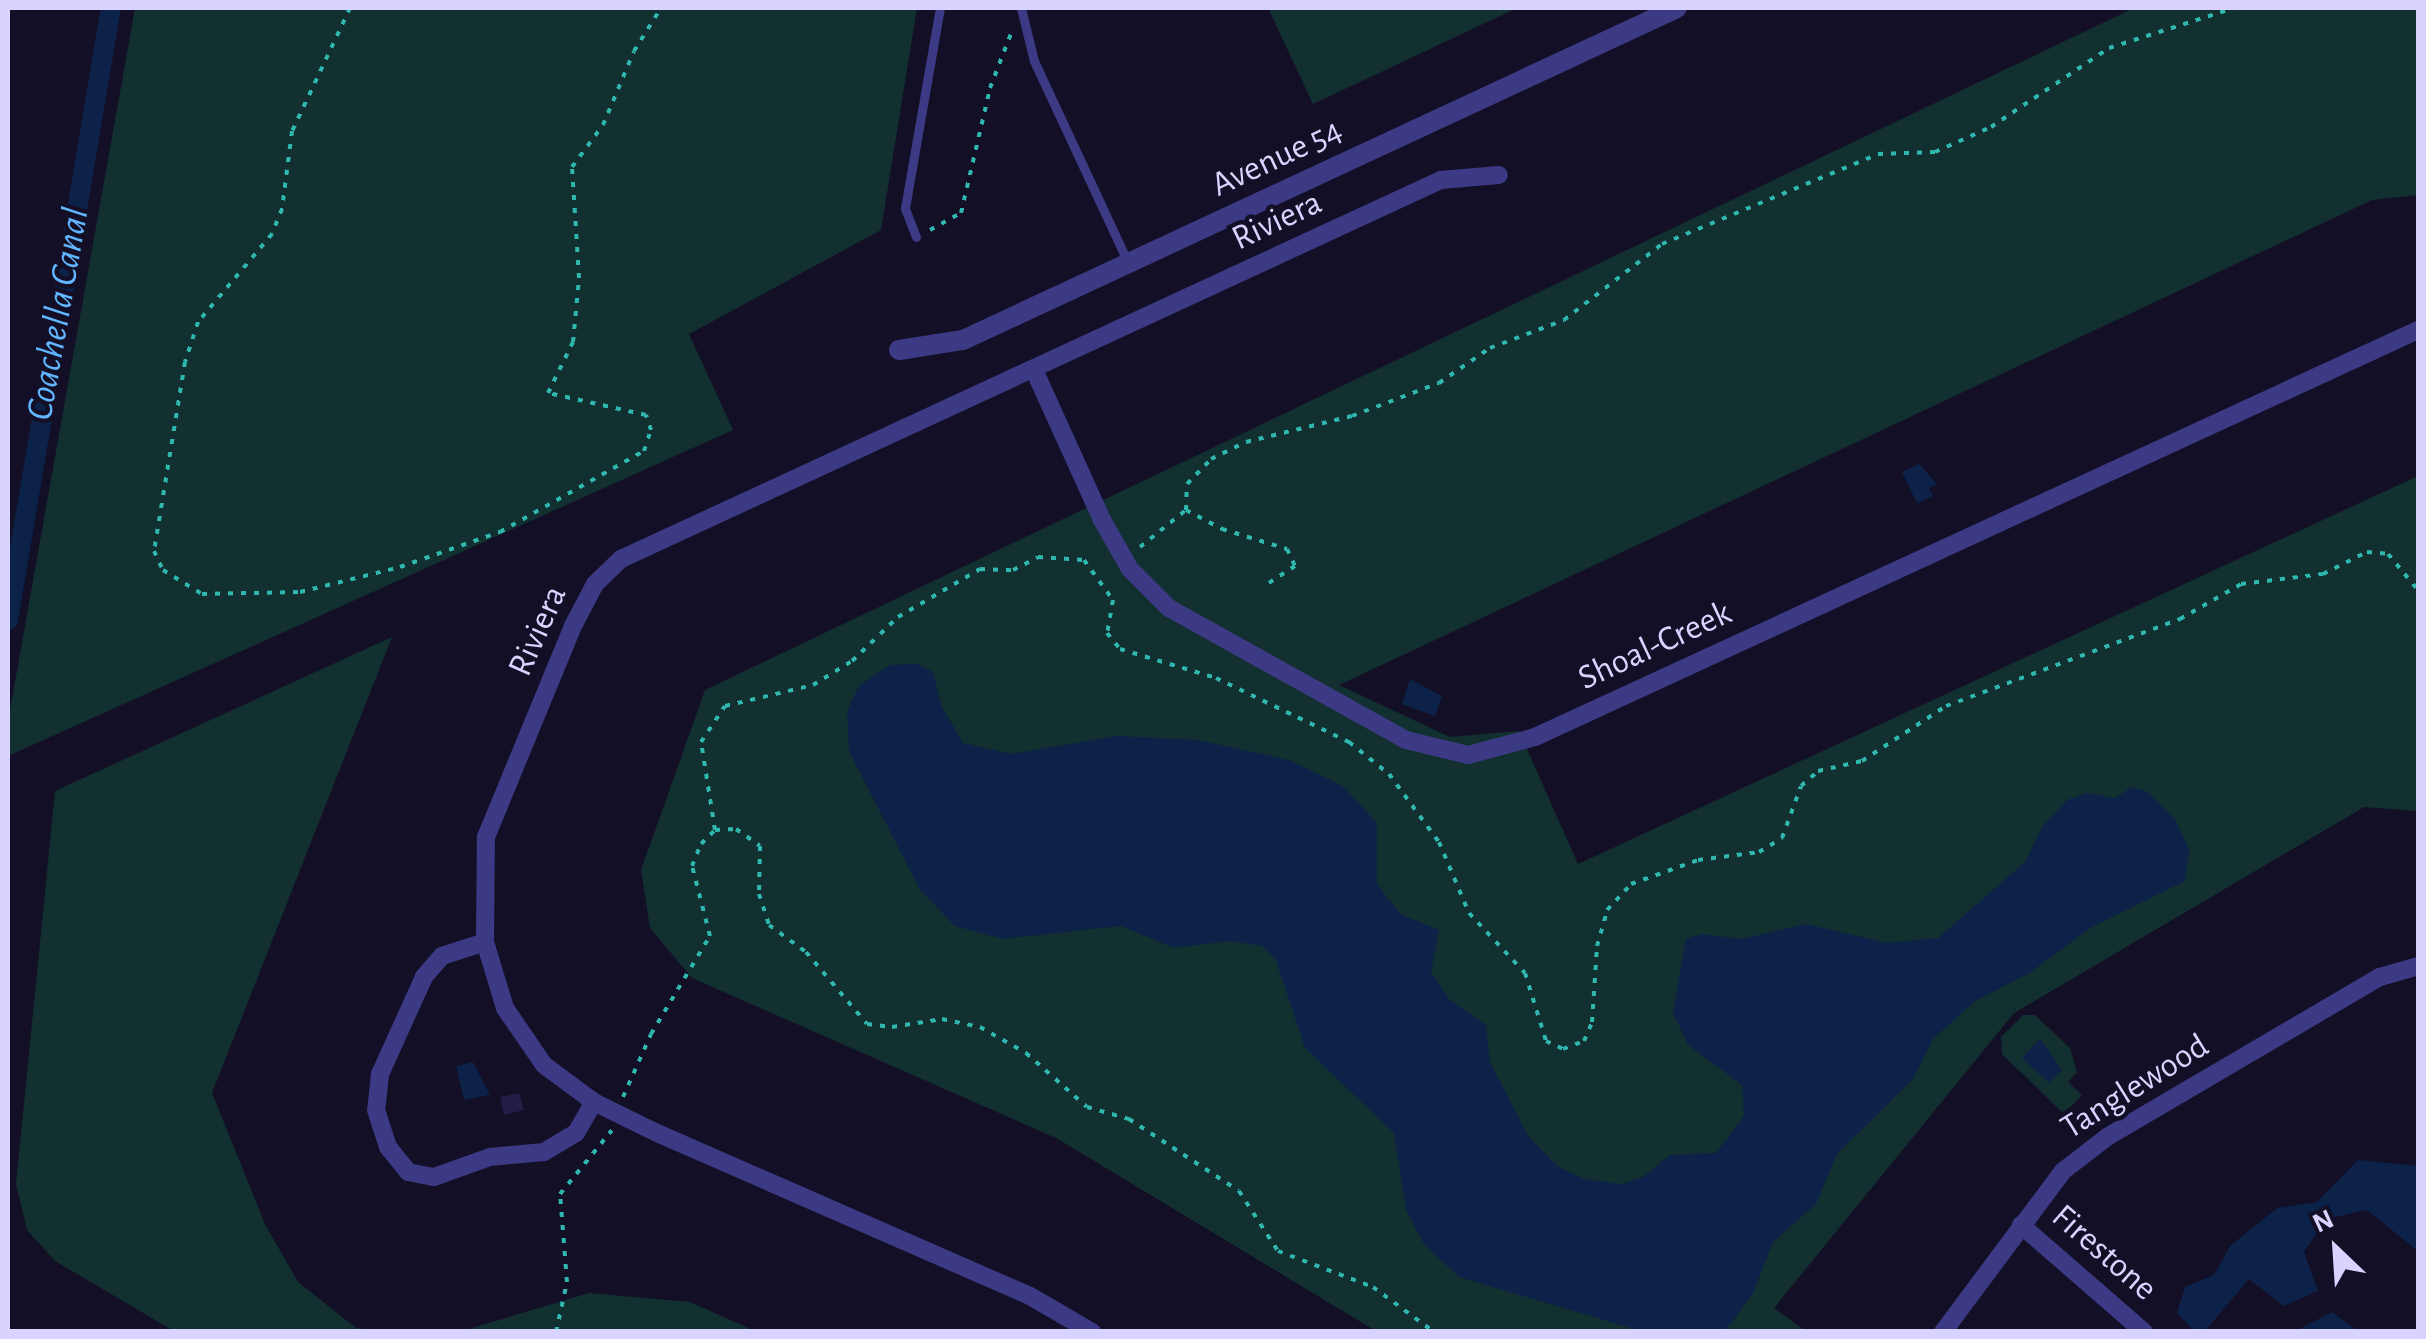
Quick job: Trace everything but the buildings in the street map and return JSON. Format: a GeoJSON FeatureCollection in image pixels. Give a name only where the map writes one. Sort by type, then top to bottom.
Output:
{"type":"FeatureCollection","features":[{"type":"Feature","properties":{"kind":"street","name":"Avenue 54"},"geometry":{"type":"LineString","coordinates":[[900,350],[962,340],[1678,8]]}},
{"type":"Feature","properties":{"kind":"street","name":"Riviera"},"geometry":{"type":"LineString","coordinates":[[1092,1332],[1030,1296],[618,1114],[594,1102],[544,1065],[505,1008],[485,942],[486,837],[595,584],[621,558],[1035,372],[1440,180],[1499,175]]}},
{"type":"Feature","properties":{"kind":"street","name":"Shoal-Creek"},"geometry":{"type":"LineString","coordinates":[[1035,372],[1130,568],[1168,608],[1406,740],[1468,755],[1536,737],[2418,330]]}},
{"type":"Feature","properties":{"kind":"street"},"geometry":{"type":"LineString","coordinates":[[485,942],[442,956],[424,977],[380,1074],[376,1110],[388,1147],[408,1172],[434,1177],[490,1157],[544,1152],[576,1134],[594,1102]]}},
{"type":"Feature","properties":{"kind":"street","name":"Tanglewood"},"geometry":{"type":"LineString","coordinates":[[1943,1332],[2063,1172],[2107,1137],[2380,978],[2418,966]]}},
{"type":"Feature","properties":{"kind":"street","name":"Firestone"},"geometry":{"type":"LineString","coordinates":[[2022,1224],[2144,1332]]}},
{"type":"Feature","properties":{"kind":"lane"},"geometry":{"type":"LineString","coordinates":[[916,237],[905,208],[940,8]]}},
{"type":"Feature","properties":{"kind":"lane"},"geometry":{"type":"LineString","coordinates":[[1021,8],[1034,61],[1128,263]]}},
{"type":"Feature","properties":{"kind":"path"},"geometry":{"type":"LineString","coordinates":[[350,8],[292,131],[282,209],[272,234],[198,322],[185,362],[154,551],[163,570],[202,594],[300,592],[400,568],[500,532],[644,451],[651,430],[646,415],[548,394],[572,342],[579,278],[572,167],[603,125],[634,51],[661,8]]}},
{"type":"Feature","properties":{"kind":"path"},"geometry":{"type":"LineString","coordinates":[[1113,600],[1140,546],[1186,510],[1187,484],[1211,459],[1246,442],[1352,416],[1439,384],[1490,348],[1564,320],[1662,244],[1878,154],[1936,152],[1991,127],[2109,48],[2234,8]]}},
{"type":"Feature","properties":{"kind":"path"},"geometry":{"type":"LineString","coordinates":[[916,237],[961,213],[990,88],[1014,24]]}},
{"type":"Feature","properties":{"kind":"path"},"geometry":{"type":"LineString","coordinates":[[1186,510],[1222,530],[1287,549],[1295,566],[1266,585]]}},
{"type":"Feature","properties":{"kind":"path"},"geometry":{"type":"LineString","coordinates":[[556,1332],[567,1282],[560,1194],[609,1137],[652,1034],[710,936],[692,866],[701,844],[715,830],[736,829],[760,846],[759,894],[769,925],[806,952],[867,1024],[892,1027],[942,1019],[980,1027],[1026,1053],[1087,1107],[1128,1119],[1239,1191],[1278,1251],[1373,1287],[1434,1332]]}},
{"type":"Feature","properties":{"kind":"green space"},"geometry":{"type":"Polygon","coordinates":[[[135,8],[917,8],[881,230],[689,334],[733,430],[8,756],[8,721],[135,8]]]}},
{"type":"Feature","properties":{"kind":"green space"},"geometry":{"type":"Polygon","coordinates":[[[1268,8],[1517,8],[1313,104],[1268,8]]]}},
{"type":"Feature","properties":{"kind":"green space"},"geometry":{"type":"Polygon","coordinates":[[[2134,8],[2418,8],[2418,195],[2372,200],[1339,685],[1450,737],[1519,731],[1578,864],[2418,476],[2418,811],[2364,807],[2014,1013],[1774,1308],[1806,1331],[1376,1331],[1056,1138],[692,978],[650,928],[641,870],[705,690],[2134,8]]]}},
{"type":"Feature","properties":{"kind":"green space"},"geometry":{"type":"Polygon","coordinates":[[[392,637],[212,1093],[265,1224],[298,1282],[356,1328],[383,1331],[174,1331],[55,1261],[27,1230],[16,1184],[55,791],[392,637]]]}},
{"type":"Feature","properties":{"kind":"green space"},"geometry":{"type":"Polygon","coordinates":[[[2023,1015],[2035,1015],[2070,1048],[2077,1072],[2068,1082],[2082,1095],[2064,1114],[2002,1054],[2001,1037],[2023,1015]]]}},
{"type":"Feature","properties":{"kind":"green space"},"geometry":{"type":"Polygon","coordinates":[[[589,1293],[690,1302],[755,1331],[462,1331],[589,1293]]]}},
{"type":"Feature","properties":{"kind":"water"},"geometry":{"type":"Polygon","coordinates":[[[1919,464],[1937,484],[1929,488],[1933,496],[1917,503],[1902,472],[1919,464]]]}},
{"type":"Feature","properties":{"kind":"water"},"geometry":{"type":"Polygon","coordinates":[[[918,664],[933,672],[942,707],[963,743],[1011,754],[1117,736],[1198,740],[1289,760],[1343,786],[1377,823],[1377,884],[1400,914],[1439,930],[1431,972],[1450,1000],[1486,1025],[1490,1062],[1528,1136],[1557,1166],[1584,1179],[1621,1184],[1643,1177],[1670,1155],[1716,1153],[1744,1116],[1742,1085],[1688,1045],[1673,1012],[1686,939],[1702,934],[1742,939],[1806,924],[1887,943],[1938,938],[2025,862],[2042,827],[2067,800],[2087,793],[2115,798],[2132,787],[2148,792],[2175,819],[2189,849],[2185,881],[2092,927],[2028,974],[1975,1001],[1933,1039],[1913,1079],[1837,1154],[1816,1204],[1773,1242],[1753,1293],[1730,1325],[1720,1331],[1641,1331],[1459,1277],[1424,1244],[1406,1210],[1394,1133],[1305,1048],[1275,958],[1262,946],[1230,941],[1174,948],[1121,926],[1003,939],[955,926],[920,890],[849,751],[847,711],[859,686],[890,665],[918,664]]]}},
{"type":"Feature","properties":{"kind":"water"},"geometry":{"type":"Polygon","coordinates":[[[1410,679],[1442,696],[1435,716],[1402,704],[1410,679]]]}},
{"type":"Feature","properties":{"kind":"water"},"geometry":{"type":"Polygon","coordinates":[[[2040,1039],[2062,1070],[2049,1083],[2022,1058],[2040,1039]]]}},
{"type":"Feature","properties":{"kind":"water"},"geometry":{"type":"Polygon","coordinates":[[[473,1062],[490,1095],[464,1100],[456,1066],[473,1062]]]}},
{"type":"Feature","properties":{"kind":"water"},"geometry":{"type":"Polygon","coordinates":[[[2358,1160],[2418,1166],[2418,1251],[2367,1210],[2326,1219],[2304,1252],[2318,1291],[2284,1306],[2249,1279],[2205,1331],[2194,1331],[2177,1313],[2185,1287],[2214,1275],[2230,1246],[2277,1208],[2317,1202],[2358,1160]]]}},
{"type":"Feature","properties":{"kind":"water"},"geometry":{"type":"Polygon","coordinates":[[[2332,1312],[2358,1331],[2299,1329],[2332,1312]]]}},
{"type":"Feature","properties":{"kind":"waterway","name":"Coachella Canal"},"geometry":{"type":"LineString","coordinates":[[8,620],[111,8]]}}]}
